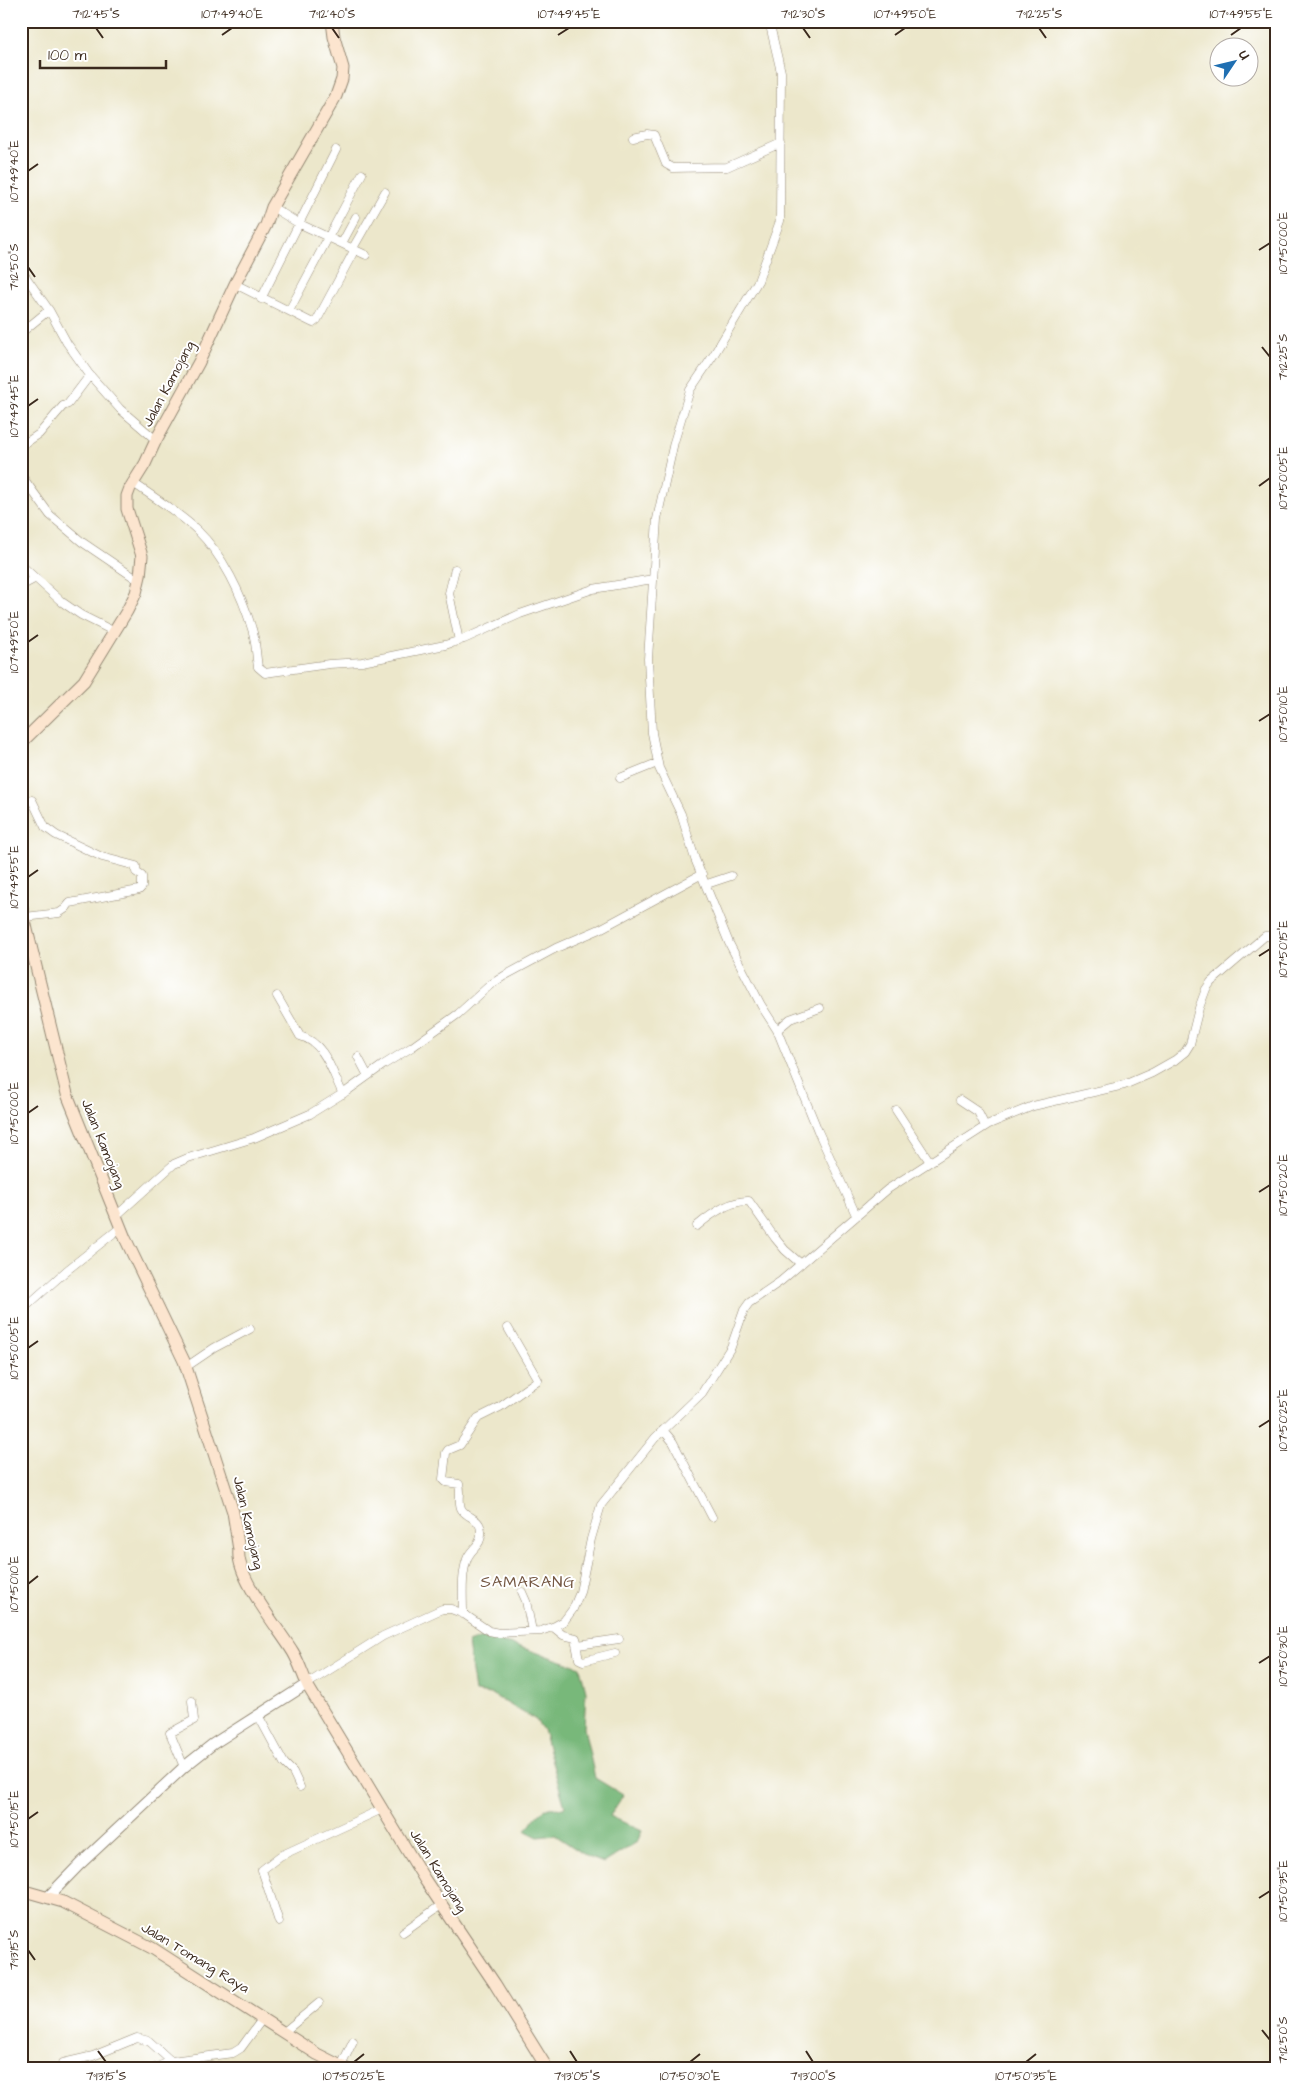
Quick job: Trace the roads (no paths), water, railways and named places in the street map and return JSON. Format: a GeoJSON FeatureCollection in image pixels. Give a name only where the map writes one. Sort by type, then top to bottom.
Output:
{"type":"FeatureCollection","features":[{"type":"Feature","properties":{"kind":"main road","name":"Jalan Kamojang"},"geometry":{"type":"LineString","coordinates":[[21,743],[84,681],[136,593],[142,556],[127,508],[127,496],[132,482],[145,464],[156,440],[199,362],[235,284],[266,225],[272,207],[336,96],[342,79],[342,64],[334,37],[332,21]]}},
{"type":"Feature","properties":{"kind":"main road","name":"Jalan Kamojang"},"geometry":{"type":"LineString","coordinates":[[23,911],[61,1076],[120,1228],[186,1367],[233,1512],[238,1557],[245,1579],[293,1652],[301,1666],[307,1684],[441,1905],[495,1984],[547,2068]]}},
{"type":"Feature","properties":{"kind":"main road","name":"Jalan Tomang Raya"},"geometry":{"type":"LineString","coordinates":[[21,1890],[48,1897],[79,1910],[152,1948],[317,2054],[343,2067]]}},
{"type":"Feature","properties":{"kind":"street"},"geometry":{"type":"LineString","coordinates":[[769,21],[781,72],[780,225],[758,281],[713,356],[690,390],[682,411],[659,510],[648,659],[652,733],[657,763],[681,814],[729,943],[776,1030],[818,1131],[856,1215]]}},
{"type":"Feature","properties":{"kind":"street"},"geometry":{"type":"LineString","coordinates":[[633,136],[654,135],[666,164],[674,168],[727,167],[781,143]]}},
{"type":"Feature","properties":{"kind":"street"},"geometry":{"type":"LineString","coordinates":[[261,299],[336,150]]}},
{"type":"Feature","properties":{"kind":"street"},"geometry":{"type":"LineString","coordinates":[[289,311],[362,174]]}},
{"type":"Feature","properties":{"kind":"street"},"geometry":{"type":"LineString","coordinates":[[235,284],[261,299],[314,323],[316,322],[384,192]]}},
{"type":"Feature","properties":{"kind":"street"},"geometry":{"type":"LineString","coordinates":[[272,207],[298,223],[366,255]]}},
{"type":"Feature","properties":{"kind":"street"},"geometry":{"type":"LineString","coordinates":[[342,243],[356,217]]}},
{"type":"Feature","properties":{"kind":"street"},"geometry":{"type":"LineString","coordinates":[[21,270],[49,310],[67,343],[90,375],[123,412],[156,440]]}},
{"type":"Feature","properties":{"kind":"street"},"geometry":{"type":"LineString","coordinates":[[21,333],[49,310]]}},
{"type":"Feature","properties":{"kind":"street"},"geometry":{"type":"LineString","coordinates":[[21,446],[42,431],[63,406],[68,404],[90,375]]}},
{"type":"Feature","properties":{"kind":"street"},"geometry":{"type":"LineString","coordinates":[[21,475],[50,515],[82,542],[138,580]]}},
{"type":"Feature","properties":{"kind":"street"},"geometry":{"type":"LineString","coordinates":[[132,482],[195,528],[205,539],[233,580],[245,607],[253,632],[258,665],[263,672],[362,662],[459,641],[520,614],[593,590],[653,579]]}},
{"type":"Feature","properties":{"kind":"street"},"geometry":{"type":"LineString","coordinates":[[21,565],[62,602],[81,615],[113,631]]}},
{"type":"Feature","properties":{"kind":"street"},"geometry":{"type":"LineString","coordinates":[[456,569],[450,593],[459,641]]}},
{"type":"Feature","properties":{"kind":"street"},"geometry":{"type":"LineString","coordinates":[[21,586],[36,578]]}},
{"type":"Feature","properties":{"kind":"street"},"geometry":{"type":"LineString","coordinates":[[620,778],[657,763]]}},
{"type":"Feature","properties":{"kind":"street"},"geometry":{"type":"LineString","coordinates":[[21,801],[32,800],[45,827],[56,835],[102,857],[136,866],[136,872],[142,876],[142,887],[139,890],[70,902],[59,913],[23,911]]}},
{"type":"Feature","properties":{"kind":"street"},"geometry":{"type":"LineString","coordinates":[[116,1216],[164,1171],[181,1160],[240,1143],[310,1114],[458,1014],[490,985],[504,976],[556,948],[607,925],[702,874]]}},
{"type":"Feature","properties":{"kind":"street"},"geometry":{"type":"LineString","coordinates":[[707,884],[730,876]]}},
{"type":"Feature","properties":{"kind":"street"},"geometry":{"type":"LineString","coordinates":[[48,1897],[184,1767],[213,1744],[382,1636],[431,1614],[447,1609],[463,1614],[495,1633],[532,1631],[553,1627],[568,1616],[580,1592],[591,1539],[601,1505],[662,1430],[702,1393],[737,1336],[747,1305],[801,1264],[888,1189],[985,1126],[1033,1106],[1124,1085],[1169,1064],[1185,1052],[1190,1044],[1199,1008],[1206,989],[1211,982],[1265,936],[1276,936]]}},
{"type":"Feature","properties":{"kind":"street"},"geometry":{"type":"LineString","coordinates":[[277,996],[300,1036],[308,1038],[319,1046],[342,1094]]}},
{"type":"Feature","properties":{"kind":"street"},"geometry":{"type":"LineString","coordinates":[[776,1030],[790,1019],[820,1008]]}},
{"type":"Feature","properties":{"kind":"street"},"geometry":{"type":"LineString","coordinates":[[358,1057],[368,1076]]}},
{"type":"Feature","properties":{"kind":"street"},"geometry":{"type":"LineString","coordinates":[[960,1100],[978,1112],[985,1126]]}},
{"type":"Feature","properties":{"kind":"street"},"geometry":{"type":"LineString","coordinates":[[896,1110],[930,1162]]}},
{"type":"Feature","properties":{"kind":"street"},"geometry":{"type":"LineString","coordinates":[[697,1226],[709,1216],[740,1201],[752,1202],[780,1244],[801,1264]]}},
{"type":"Feature","properties":{"kind":"street"},"geometry":{"type":"LineString","coordinates":[[21,1311],[66,1271],[120,1228]]}},
{"type":"Feature","properties":{"kind":"street"},"geometry":{"type":"LineString","coordinates":[[463,1614],[464,1571],[467,1559],[479,1545],[482,1532],[481,1526],[475,1517],[466,1514],[461,1508],[459,1484],[443,1479],[446,1453],[447,1450],[460,1445],[478,1418],[500,1407],[538,1380],[508,1328]]}},
{"type":"Feature","properties":{"kind":"street"},"geometry":{"type":"LineString","coordinates":[[186,1367],[214,1348],[250,1329]]}},
{"type":"Feature","properties":{"kind":"street"},"geometry":{"type":"LineString","coordinates":[[662,1430],[673,1442],[712,1517]]}},
{"type":"Feature","properties":{"kind":"street"},"geometry":{"type":"LineString","coordinates":[[522,1592],[532,1631]]}},
{"type":"Feature","properties":{"kind":"street"},"geometry":{"type":"LineString","coordinates":[[553,1627],[563,1635],[576,1638],[579,1659],[583,1662],[615,1653]]}},
{"type":"Feature","properties":{"kind":"street"},"geometry":{"type":"LineString","coordinates":[[576,1644],[619,1639]]}},
{"type":"Feature","properties":{"kind":"street"},"geometry":{"type":"LineString","coordinates":[[184,1767],[170,1733],[194,1720],[192,1701]]}},
{"type":"Feature","properties":{"kind":"street"},"geometry":{"type":"LineString","coordinates":[[258,1716],[284,1763],[293,1772],[300,1787]]}},
{"type":"Feature","properties":{"kind":"street"},"geometry":{"type":"LineString","coordinates":[[278,1922],[262,1870],[280,1856],[382,1809]]}},
{"type":"Feature","properties":{"kind":"street"},"geometry":{"type":"LineString","coordinates":[[403,1932],[441,1905]]}},
{"type":"Feature","properties":{"kind":"street"},"geometry":{"type":"LineString","coordinates":[[284,2032],[319,2003]]}},
{"type":"Feature","properties":{"kind":"street"},"geometry":{"type":"LineString","coordinates":[[157,2067],[170,2061],[233,2053],[241,2048],[263,2018]]}},
{"type":"Feature","properties":{"kind":"street"},"geometry":{"type":"LineString","coordinates":[[62,2068],[63,2063],[93,2056],[137,2038],[149,2041],[170,2061]]}},
{"type":"Feature","properties":{"kind":"street"},"geometry":{"type":"LineString","coordinates":[[343,2067],[353,2041]]}},
{"type":"Feature","properties":{"kind":"district","name":"SAMARANG"},"geometry":{"type":"Point","coordinates":[528,1582]}}]}
